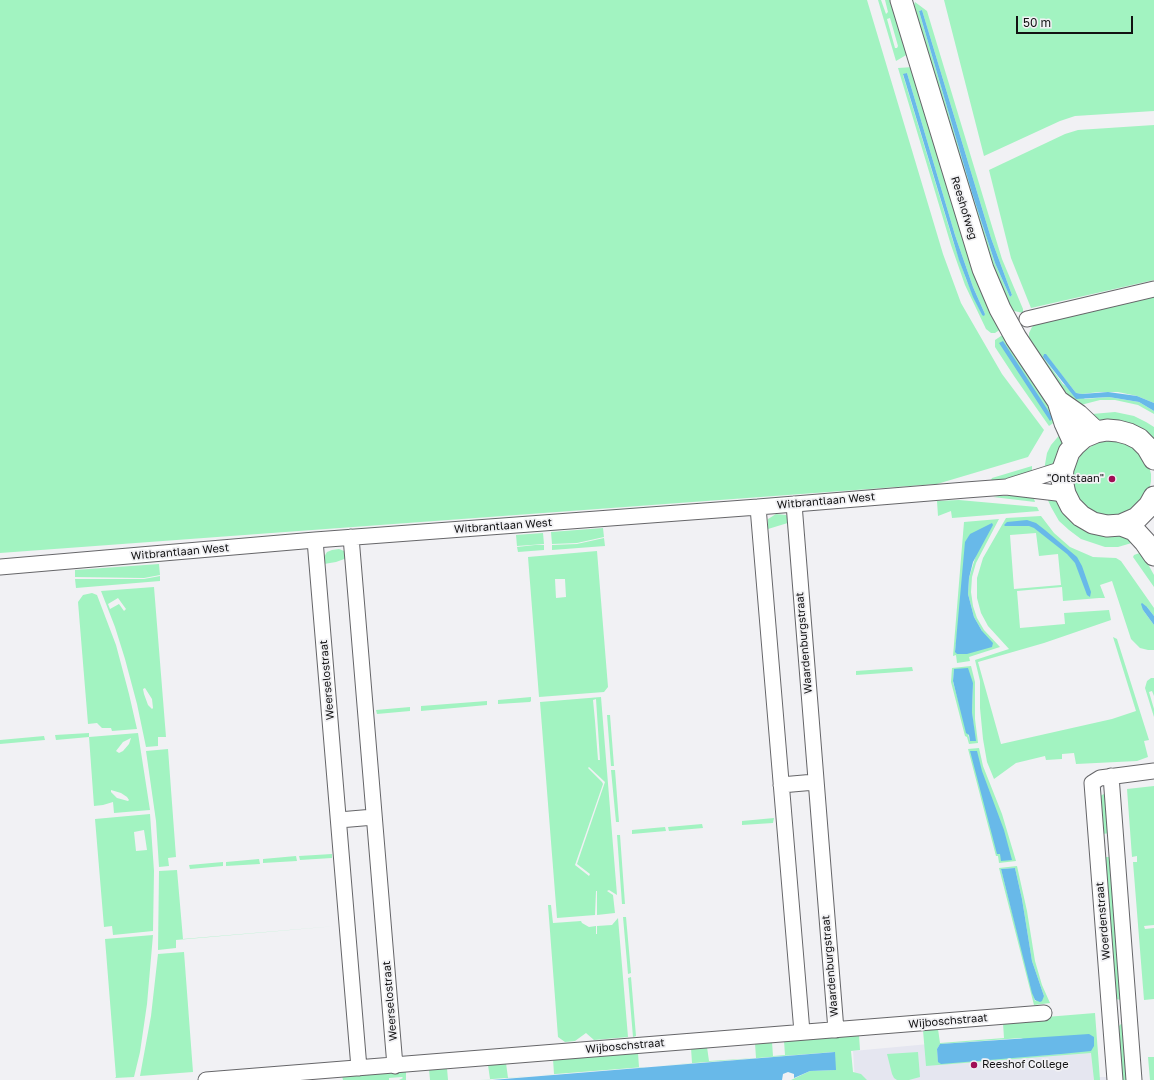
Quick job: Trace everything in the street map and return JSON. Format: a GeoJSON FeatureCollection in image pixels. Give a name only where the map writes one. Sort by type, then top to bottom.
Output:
{"type":"FeatureCollection","features":[{"type":"Feature","properties":{"kind":"street","name":"Reeshofweg"},"geometry":{"type":"LineString","coordinates":[[901,0],[983,269],[1000,309],[1016,338],[1058,402],[1065,424],[1075,445]]}},
{"type":"Feature","properties":{"kind":"street"},"geometry":{"type":"LineString","coordinates":[[1027,319],[1154,289]]}},
{"type":"Feature","properties":{"kind":"street","name":"Reeshofweg"},"geometry":{"type":"LineString","coordinates":[[1058,402],[1078,415],[1096,432]]}},
{"type":"Feature","properties":{"kind":"street"},"geometry":{"type":"LineString","coordinates":[[1152,509],[1121,525],[1107,526],[1093,523],[1081,516],[1071,506],[1065,494],[1062,480],[1063,469],[1069,452],[1084,438],[1096,432],[1112,430],[1129,434],[1138,439],[1147,447],[1154,459]]}},
{"type":"Feature","properties":{"kind":"street","name":"Witbrantlaan West"},"geometry":{"type":"LineString","coordinates":[[1006,487],[1063,469]]}},
{"type":"Feature","properties":{"kind":"street","name":"Witbrantlaan West"},"geometry":{"type":"LineString","coordinates":[[0,567],[351,537],[1006,487],[1065,494]]}},
{"type":"Feature","properties":{"kind":"street","name":"Waardenburgstraat"},"geometry":{"type":"LineString","coordinates":[[794,504],[836,1030]]}},
{"type":"Feature","properties":{"kind":"street"},"geometry":{"type":"LineString","coordinates":[[758,507],[802,1032]]}},
{"type":"Feature","properties":{"kind":"street"},"geometry":{"type":"LineString","coordinates":[[1121,525],[1134,530],[1154,555]]}},
{"type":"Feature","properties":{"kind":"street","name":"Weerselostraat"},"geometry":{"type":"LineString","coordinates":[[351,537],[395,1066]]}},
{"type":"Feature","properties":{"kind":"street","name":"Weerselostraat"},"geometry":{"type":"LineString","coordinates":[[315,540],[359,1068]]}},
{"type":"Feature","properties":{"kind":"street","name":"Woerdenstraat"},"geometry":{"type":"LineString","coordinates":[[1116,1080],[1092,783],[1100,778],[1154,771]]}},
{"type":"Feature","properties":{"kind":"street","name":"Woerdenstraat"},"geometry":{"type":"LineString","coordinates":[[1111,776],[1134,1080]]}},
{"type":"Feature","properties":{"kind":"street"},"geometry":{"type":"LineString","coordinates":[[781,785],[815,782]]}},
{"type":"Feature","properties":{"kind":"street"},"geometry":{"type":"LineString","coordinates":[[339,820],[374,817]]}},
{"type":"Feature","properties":{"kind":"street","name":"Wijboschstraat"},"geometry":{"type":"LineString","coordinates":[[206,1080],[1044,1013]]}},
{"type":"Feature","properties":{"kind":"shaded area","name":"Reeshof College"},"geometry":{"type":"Polygon","coordinates":[[[1093,1041],[1097,1077],[1106,1077],[1107,1080],[855,1080],[853,1051],[929,1044],[1093,1041]]]}},
{"type":"Feature","properties":{"kind":"green space"},"geometry":{"type":"Polygon","coordinates":[[[0,0],[867,0],[943,254],[961,303],[1002,374],[1044,430],[1028,457],[937,484],[0,553],[0,0]]]}},
{"type":"Feature","properties":{"kind":"green space"},"geometry":{"type":"Polygon","coordinates":[[[878,0],[881,0],[886,14],[888,12],[885,0],[892,0],[908,54],[896,61],[878,0]],[[890,18],[887,19],[895,48],[898,46],[890,18]]]}},
{"type":"Feature","properties":{"kind":"green space"},"geometry":{"type":"Polygon","coordinates":[[[944,0],[1154,0],[1154,111],[1075,116],[1060,121],[984,156],[944,0]]]}},
{"type":"Feature","properties":{"kind":"green space"},"geometry":{"type":"Polygon","coordinates":[[[915,2],[927,11],[1002,259],[1023,309],[1023,313],[1010,310],[991,267],[913,8],[915,2]],[[922,10],[919,11],[972,193],[995,263],[1010,297],[1012,295],[991,238],[922,10]]]}},
{"type":"Feature","properties":{"kind":"green space"},"geometry":{"type":"Polygon","coordinates":[[[913,67],[1001,329],[995,333],[991,333],[986,329],[965,285],[951,245],[898,68],[913,67]],[[907,73],[903,75],[953,241],[966,279],[982,315],[985,314],[973,287],[955,235],[907,73]]]}},
{"type":"Feature","properties":{"kind":"green space"},"geometry":{"type":"Polygon","coordinates":[[[1154,125],[1154,280],[1031,308],[1011,258],[989,170],[1065,134],[1078,130],[1154,125]]]}},
{"type":"Feature","properties":{"kind":"green space"},"geometry":{"type":"Polygon","coordinates":[[[1154,294],[1154,403],[1137,396],[1118,392],[1076,393],[1085,399],[1109,397],[1139,402],[1154,411],[1154,414],[1138,405],[1115,400],[1100,400],[1077,406],[1039,359],[1029,341],[1029,333],[1032,327],[1035,324],[1154,294]],[[1047,356],[1043,357],[1063,384],[1076,393],[1047,356]]]}},
{"type":"Feature","properties":{"kind":"green space"},"geometry":{"type":"Polygon","coordinates":[[[1004,334],[1059,419],[1049,426],[995,347],[995,340],[1004,334]]]}},
{"type":"Feature","properties":{"kind":"green space"},"geometry":{"type":"Polygon","coordinates":[[[1115,412],[1134,416],[1154,427],[1154,446],[1100,424],[1092,414],[1115,412]]]}},
{"type":"Feature","properties":{"kind":"green space"},"geometry":{"type":"Polygon","coordinates":[[[1062,432],[1066,436],[1055,463],[1044,470],[1047,453],[1051,445],[1062,432]]]}},
{"type":"Feature","properties":{"kind":"green space"},"geometry":{"type":"Polygon","coordinates":[[[1114,440],[1131,445],[1148,463],[1151,474],[1149,492],[1123,517],[1095,515],[1077,499],[1072,482],[1073,469],[1082,453],[1096,443],[1114,440]]]}},
{"type":"Feature","properties":{"kind":"green space"},"geometry":{"type":"Polygon","coordinates":[[[1032,466],[1032,474],[991,480],[992,478],[1032,466]]]}},
{"type":"Feature","properties":{"kind":"green space"},"geometry":{"type":"Polygon","coordinates":[[[1033,495],[1035,502],[993,497],[999,496],[1033,495]]]}},
{"type":"Feature","properties":{"kind":"green space"},"geometry":{"type":"Polygon","coordinates":[[[1048,496],[1135,542],[1118,547],[1105,547],[1081,539],[1059,521],[1047,498],[1048,496]]]}},
{"type":"Feature","properties":{"kind":"green space"},"geometry":{"type":"Polygon","coordinates":[[[959,500],[1037,507],[1039,511],[952,518],[951,511],[938,516],[937,501],[959,500]]]}},
{"type":"Feature","properties":{"kind":"green space"},"geometry":{"type":"Polygon","coordinates":[[[776,514],[786,515],[791,522],[768,529],[768,519],[776,514]]]}},
{"type":"Feature","properties":{"kind":"green space"},"geometry":{"type":"Polygon","coordinates":[[[1041,516],[1054,533],[1070,547],[1093,557],[1116,558],[1121,561],[1154,608],[1154,616],[1147,607],[1143,610],[1154,625],[1154,650],[1140,648],[1131,639],[1112,581],[1100,585],[1105,598],[1063,601],[1062,587],[1017,591],[1020,628],[1065,624],[1064,613],[1109,610],[1111,620],[1044,643],[978,662],[1001,744],[1112,719],[1136,711],[1113,637],[1117,639],[1149,740],[1144,741],[1148,757],[1137,761],[1076,764],[1074,753],[1062,754],[1062,759],[1046,760],[1045,756],[1016,763],[994,779],[987,762],[983,739],[980,708],[980,681],[975,660],[1009,649],[988,626],[981,613],[977,598],[977,578],[983,558],[1006,518],[1041,516]],[[1036,533],[1010,535],[1014,589],[1061,585],[1058,554],[1039,556],[1036,533]]]}},
{"type":"Feature","properties":{"kind":"green space"},"geometry":{"type":"Polygon","coordinates":[[[999,519],[976,563],[972,577],[971,592],[977,618],[984,630],[1000,647],[969,657],[970,661],[957,663],[956,655],[953,656],[964,522],[999,519]],[[970,534],[955,651],[982,631],[974,617],[968,594],[969,578],[976,555],[970,534]]]}},
{"type":"Feature","properties":{"kind":"green space"},"geometry":{"type":"Polygon","coordinates":[[[603,528],[604,537],[577,543],[552,544],[551,532],[603,528]]]}},
{"type":"Feature","properties":{"kind":"green space"},"geometry":{"type":"Polygon","coordinates":[[[543,533],[544,544],[517,546],[516,535],[543,533]]]}},
{"type":"Feature","properties":{"kind":"green space"},"geometry":{"type":"Polygon","coordinates":[[[604,538],[605,546],[552,550],[552,545],[577,544],[604,538]]]}},
{"type":"Feature","properties":{"kind":"green space"},"geometry":{"type":"Polygon","coordinates":[[[544,545],[544,550],[518,552],[517,547],[544,545]]]}},
{"type":"Feature","properties":{"kind":"green space"},"geometry":{"type":"Polygon","coordinates":[[[339,549],[344,551],[347,558],[324,564],[324,557],[327,552],[339,549]]]}},
{"type":"Feature","properties":{"kind":"green space"},"geometry":{"type":"Polygon","coordinates":[[[597,551],[608,687],[604,692],[539,697],[528,557],[597,551]],[[555,579],[556,598],[566,597],[565,579],[555,579]]]}},
{"type":"Feature","properties":{"kind":"green space"},"geometry":{"type":"Polygon","coordinates":[[[1145,551],[1149,566],[1154,575],[1154,587],[1133,557],[1134,555],[1145,551]]]}},
{"type":"Feature","properties":{"kind":"green space"},"geometry":{"type":"Polygon","coordinates":[[[159,564],[160,575],[144,578],[75,577],[75,570],[159,564]]]}},
{"type":"Feature","properties":{"kind":"green space"},"geometry":{"type":"Polygon","coordinates":[[[160,576],[160,581],[76,588],[75,579],[144,579],[160,576]]]}},
{"type":"Feature","properties":{"kind":"green space"},"geometry":{"type":"Polygon","coordinates":[[[154,587],[166,737],[158,737],[158,746],[146,747],[137,704],[125,659],[115,627],[101,591],[154,587]],[[118,598],[108,604],[110,609],[119,604],[124,611],[126,609],[118,598]],[[145,688],[143,689],[144,694],[148,705],[152,709],[152,699],[145,688]]]}},
{"type":"Feature","properties":{"kind":"green space"},"geometry":{"type":"Polygon","coordinates":[[[92,593],[97,595],[116,645],[137,729],[112,731],[111,728],[102,728],[97,723],[88,724],[78,602],[83,595],[92,593]]]}},
{"type":"Feature","properties":{"kind":"green space"},"geometry":{"type":"Polygon","coordinates":[[[971,666],[975,682],[975,719],[978,743],[969,744],[967,737],[965,736],[951,682],[952,668],[971,666]],[[954,669],[953,682],[970,741],[975,741],[972,712],[973,683],[954,669]]]}},
{"type":"Feature","properties":{"kind":"green space"},"geometry":{"type":"Polygon","coordinates":[[[912,667],[913,671],[856,675],[856,671],[912,667]]]}},
{"type":"Feature","properties":{"kind":"green space"},"geometry":{"type":"Polygon","coordinates":[[[1154,678],[1154,696],[1152,691],[1149,692],[1154,709],[1154,717],[1145,688],[1147,681],[1154,678]]]}},
{"type":"Feature","properties":{"kind":"green space"},"geometry":{"type":"Polygon","coordinates":[[[531,697],[530,702],[498,704],[498,700],[531,697]]]}},
{"type":"Feature","properties":{"kind":"green space"},"geometry":{"type":"Polygon","coordinates":[[[601,697],[617,895],[609,890],[607,891],[613,895],[615,913],[597,915],[596,891],[595,915],[557,918],[540,702],[601,697]],[[596,699],[593,700],[598,760],[600,760],[596,699]],[[589,767],[588,768],[603,784],[575,865],[589,876],[590,874],[577,864],[605,782],[589,767]]]}},
{"type":"Feature","properties":{"kind":"green space"},"geometry":{"type":"Polygon","coordinates":[[[487,701],[487,705],[421,711],[421,706],[487,701]]]}},
{"type":"Feature","properties":{"kind":"green space"},"geometry":{"type":"Polygon","coordinates":[[[410,707],[410,711],[377,714],[376,710],[410,707]]]}},
{"type":"Feature","properties":{"kind":"green space"},"geometry":{"type":"Polygon","coordinates":[[[607,715],[610,715],[614,766],[611,766],[607,715]]]}},
{"type":"Feature","properties":{"kind":"green space"},"geometry":{"type":"Polygon","coordinates":[[[89,733],[89,737],[56,740],[55,735],[89,733]]]}},
{"type":"Feature","properties":{"kind":"green space"},"geometry":{"type":"Polygon","coordinates":[[[138,733],[150,810],[114,813],[113,802],[94,806],[89,737],[138,733]],[[131,738],[123,742],[116,751],[119,753],[123,751],[129,744],[131,738]],[[111,790],[117,798],[129,800],[121,793],[111,790]]]}},
{"type":"Feature","properties":{"kind":"green space"},"geometry":{"type":"Polygon","coordinates":[[[44,736],[45,740],[0,744],[0,740],[44,736]]]}},
{"type":"Feature","properties":{"kind":"green space"},"geometry":{"type":"Polygon","coordinates":[[[979,748],[983,766],[1002,814],[1016,861],[999,863],[998,856],[996,856],[968,749],[979,748]]]}},
{"type":"Feature","properties":{"kind":"green space"},"geometry":{"type":"Polygon","coordinates":[[[168,749],[176,857],[168,858],[169,866],[159,867],[156,821],[146,751],[168,749]]]}},
{"type":"Feature","properties":{"kind":"green space"},"geometry":{"type":"Polygon","coordinates":[[[611,770],[615,770],[619,822],[616,822],[611,770]]]}},
{"type":"Feature","properties":{"kind":"green space"},"geometry":{"type":"Polygon","coordinates":[[[1154,786],[1154,925],[1144,926],[1145,929],[1154,928],[1154,999],[1144,1000],[1133,862],[1137,862],[1137,856],[1132,857],[1127,789],[1154,786]]]}},
{"type":"Feature","properties":{"kind":"green space"},"geometry":{"type":"Polygon","coordinates":[[[1104,794],[1106,795],[1111,833],[1102,834],[1100,796],[1104,794]]]}},
{"type":"Feature","properties":{"kind":"green space"},"geometry":{"type":"Polygon","coordinates":[[[150,814],[154,871],[153,931],[113,935],[112,926],[104,927],[95,819],[150,814]],[[144,830],[134,832],[136,851],[147,850],[144,830]]]}},
{"type":"Feature","properties":{"kind":"green space"},"geometry":{"type":"Polygon","coordinates":[[[774,818],[773,823],[742,825],[742,821],[774,818]]]}},
{"type":"Feature","properties":{"kind":"green space"},"geometry":{"type":"Polygon","coordinates":[[[702,824],[703,828],[669,831],[668,827],[702,824]]]}},
{"type":"Feature","properties":{"kind":"green space"},"geometry":{"type":"Polygon","coordinates":[[[665,827],[666,831],[632,834],[632,830],[665,827]]]}},
{"type":"Feature","properties":{"kind":"green space"},"geometry":{"type":"Polygon","coordinates":[[[617,835],[620,835],[625,904],[622,904],[617,835]]]}},
{"type":"Feature","properties":{"kind":"green space"},"geometry":{"type":"Polygon","coordinates":[[[332,854],[332,858],[300,860],[299,856],[332,854]]]}},
{"type":"Feature","properties":{"kind":"green space"},"geometry":{"type":"Polygon","coordinates":[[[296,856],[297,861],[263,863],[263,859],[296,856]]]}},
{"type":"Feature","properties":{"kind":"green space"},"geometry":{"type":"Polygon","coordinates":[[[1104,857],[1113,857],[1121,1000],[1116,999],[1104,857]]]}},
{"type":"Feature","properties":{"kind":"green space"},"geometry":{"type":"Polygon","coordinates":[[[259,859],[260,864],[226,866],[226,862],[259,859]]]}},
{"type":"Feature","properties":{"kind":"green space"},"geometry":{"type":"Polygon","coordinates":[[[223,862],[223,866],[190,869],[189,865],[223,862]]]}},
{"type":"Feature","properties":{"kind":"green space"},"geometry":{"type":"Polygon","coordinates":[[[1017,866],[1027,911],[1035,961],[1042,985],[1050,1003],[1034,1005],[999,868],[1017,866]],[[1015,868],[1001,869],[1035,1001],[1044,996],[1032,961],[1022,899],[1015,868]]]}},
{"type":"Feature","properties":{"kind":"green space"},"geometry":{"type":"Polygon","coordinates":[[[177,870],[183,939],[336,926],[176,940],[176,948],[158,950],[159,871],[177,870]]]}},
{"type":"Feature","properties":{"kind":"green space"},"geometry":{"type":"Polygon","coordinates":[[[548,905],[551,905],[553,923],[581,921],[589,927],[596,926],[596,934],[597,926],[612,925],[618,918],[628,1037],[594,1040],[586,1033],[575,1041],[565,1042],[558,1037],[548,905]]]}},
{"type":"Feature","properties":{"kind":"green space"},"geometry":{"type":"Polygon","coordinates":[[[623,917],[626,917],[631,973],[628,974],[623,917]]]}},
{"type":"Feature","properties":{"kind":"green space"},"geometry":{"type":"Polygon","coordinates":[[[153,935],[147,1004],[140,1052],[134,1077],[115,1078],[105,939],[153,935]]]}},
{"type":"Feature","properties":{"kind":"green space"},"geometry":{"type":"Polygon","coordinates":[[[184,952],[193,1072],[140,1076],[151,1016],[158,954],[184,952]]]}},
{"type":"Feature","properties":{"kind":"green space"},"geometry":{"type":"Polygon","coordinates":[[[631,977],[636,1036],[633,1037],[628,978],[631,977]]]}},
{"type":"Feature","properties":{"kind":"green space"},"geometry":{"type":"Polygon","coordinates":[[[1095,1013],[1100,1080],[1094,1080],[1091,1053],[926,1066],[923,1030],[938,1029],[940,1043],[1004,1038],[1003,1023],[1046,1020],[1046,1017],[1095,1013]],[[1021,1038],[940,1044],[937,1049],[938,1061],[940,1063],[1061,1054],[1021,1038]]]}},
{"type":"Feature","properties":{"kind":"green space"},"geometry":{"type":"Polygon","coordinates":[[[1123,1024],[1131,1080],[1122,1080],[1118,1027],[1123,1024]]]}},
{"type":"Feature","properties":{"kind":"green space"},"geometry":{"type":"Polygon","coordinates":[[[859,1035],[860,1050],[851,1051],[853,1072],[861,1074],[867,1080],[791,1080],[810,1071],[835,1070],[834,1052],[692,1063],[691,1048],[707,1047],[709,1061],[756,1058],[755,1043],[772,1042],[773,1056],[785,1055],[784,1041],[859,1035]]]}},
{"type":"Feature","properties":{"kind":"green space"},"geometry":{"type":"Polygon","coordinates":[[[918,1052],[920,1077],[909,1080],[897,1080],[894,1078],[887,1054],[918,1052]]]}},
{"type":"Feature","properties":{"kind":"green space"},"geometry":{"type":"Polygon","coordinates":[[[638,1053],[639,1067],[644,1067],[535,1076],[554,1074],[553,1059],[638,1053]]]}},
{"type":"Feature","properties":{"kind":"green space"},"geometry":{"type":"Polygon","coordinates":[[[1148,1057],[1154,1057],[1154,1080],[1150,1080],[1148,1057]]]}},
{"type":"Feature","properties":{"kind":"green space"},"geometry":{"type":"Polygon","coordinates":[[[506,1063],[508,1078],[480,1080],[490,1079],[488,1065],[506,1063]]]}},
{"type":"Feature","properties":{"kind":"green space"},"geometry":{"type":"Polygon","coordinates":[[[447,1068],[448,1080],[430,1080],[429,1069],[447,1068]]]}},
{"type":"Feature","properties":{"kind":"green space"},"geometry":{"type":"Polygon","coordinates":[[[406,1071],[406,1080],[399,1080],[403,1078],[402,1077],[389,1078],[389,1080],[343,1080],[342,1076],[406,1071]]]}},
{"type":"Feature","properties":{"kind":"water"},"geometry":{"type":"Polygon","coordinates":[[[922,10],[991,238],[1012,295],[1010,297],[995,263],[972,193],[919,11],[922,10]]]}},
{"type":"Feature","properties":{"kind":"water"},"geometry":{"type":"Polygon","coordinates":[[[907,73],[955,235],[973,287],[985,314],[984,316],[982,315],[973,297],[959,260],[903,74],[907,73]]]}},
{"type":"Feature","properties":{"kind":"water"},"geometry":{"type":"Polygon","coordinates":[[[1003,341],[1053,418],[1050,421],[999,343],[1003,341]]]}},
{"type":"Feature","properties":{"kind":"water"},"geometry":{"type":"Polygon","coordinates":[[[1044,354],[1046,354],[1076,393],[1108,392],[1137,396],[1154,403],[1154,411],[1139,402],[1109,397],[1076,399],[1043,357],[1044,354]]]}},
{"type":"Feature","properties":{"kind":"water"},"geometry":{"type":"Polygon","coordinates":[[[1027,520],[1036,523],[1077,557],[1082,566],[1091,592],[1090,597],[1087,595],[1075,563],[1067,554],[1034,528],[1029,526],[1004,525],[1007,522],[1027,520]]]}},
{"type":"Feature","properties":{"kind":"water"},"geometry":{"type":"Polygon","coordinates":[[[992,523],[993,525],[973,562],[969,578],[968,594],[974,617],[982,631],[993,643],[992,647],[967,654],[957,654],[955,652],[965,542],[970,534],[992,523]]]}},
{"type":"Feature","properties":{"kind":"water"},"geometry":{"type":"Polygon","coordinates":[[[1142,603],[1154,616],[1154,625],[1143,610],[1142,603]]]}},
{"type":"Feature","properties":{"kind":"water"},"geometry":{"type":"Polygon","coordinates":[[[968,668],[973,683],[972,712],[976,741],[970,741],[969,735],[966,733],[953,681],[954,669],[968,668]]]}},
{"type":"Feature","properties":{"kind":"water"},"geometry":{"type":"Polygon","coordinates":[[[970,751],[977,751],[982,771],[1004,830],[1012,860],[1001,861],[1000,854],[997,854],[970,751]]]}},
{"type":"Feature","properties":{"kind":"water"},"geometry":{"type":"Polygon","coordinates":[[[1015,868],[1022,899],[1032,961],[1044,996],[1040,1002],[1035,1000],[1032,993],[1001,869],[1015,868]]]}},
{"type":"Feature","properties":{"kind":"water"},"geometry":{"type":"Polygon","coordinates":[[[1089,1034],[1094,1037],[1094,1046],[1091,1051],[941,1064],[938,1062],[937,1049],[940,1044],[1089,1034]]]}},
{"type":"Feature","properties":{"kind":"water"},"geometry":{"type":"Polygon","coordinates":[[[835,1052],[836,1070],[810,1071],[794,1078],[794,1074],[788,1072],[783,1074],[782,1080],[492,1080],[835,1052]]]}},
{"type":"Feature","properties":{"kind":"place","name":"\"Ontstaan\""},"geometry":{"type":"Point","coordinates":[1112,479]}},
{"type":"Feature","properties":{"kind":"place","name":"Reeshof College"},"geometry":{"type":"Point","coordinates":[974,1065]}}]}
